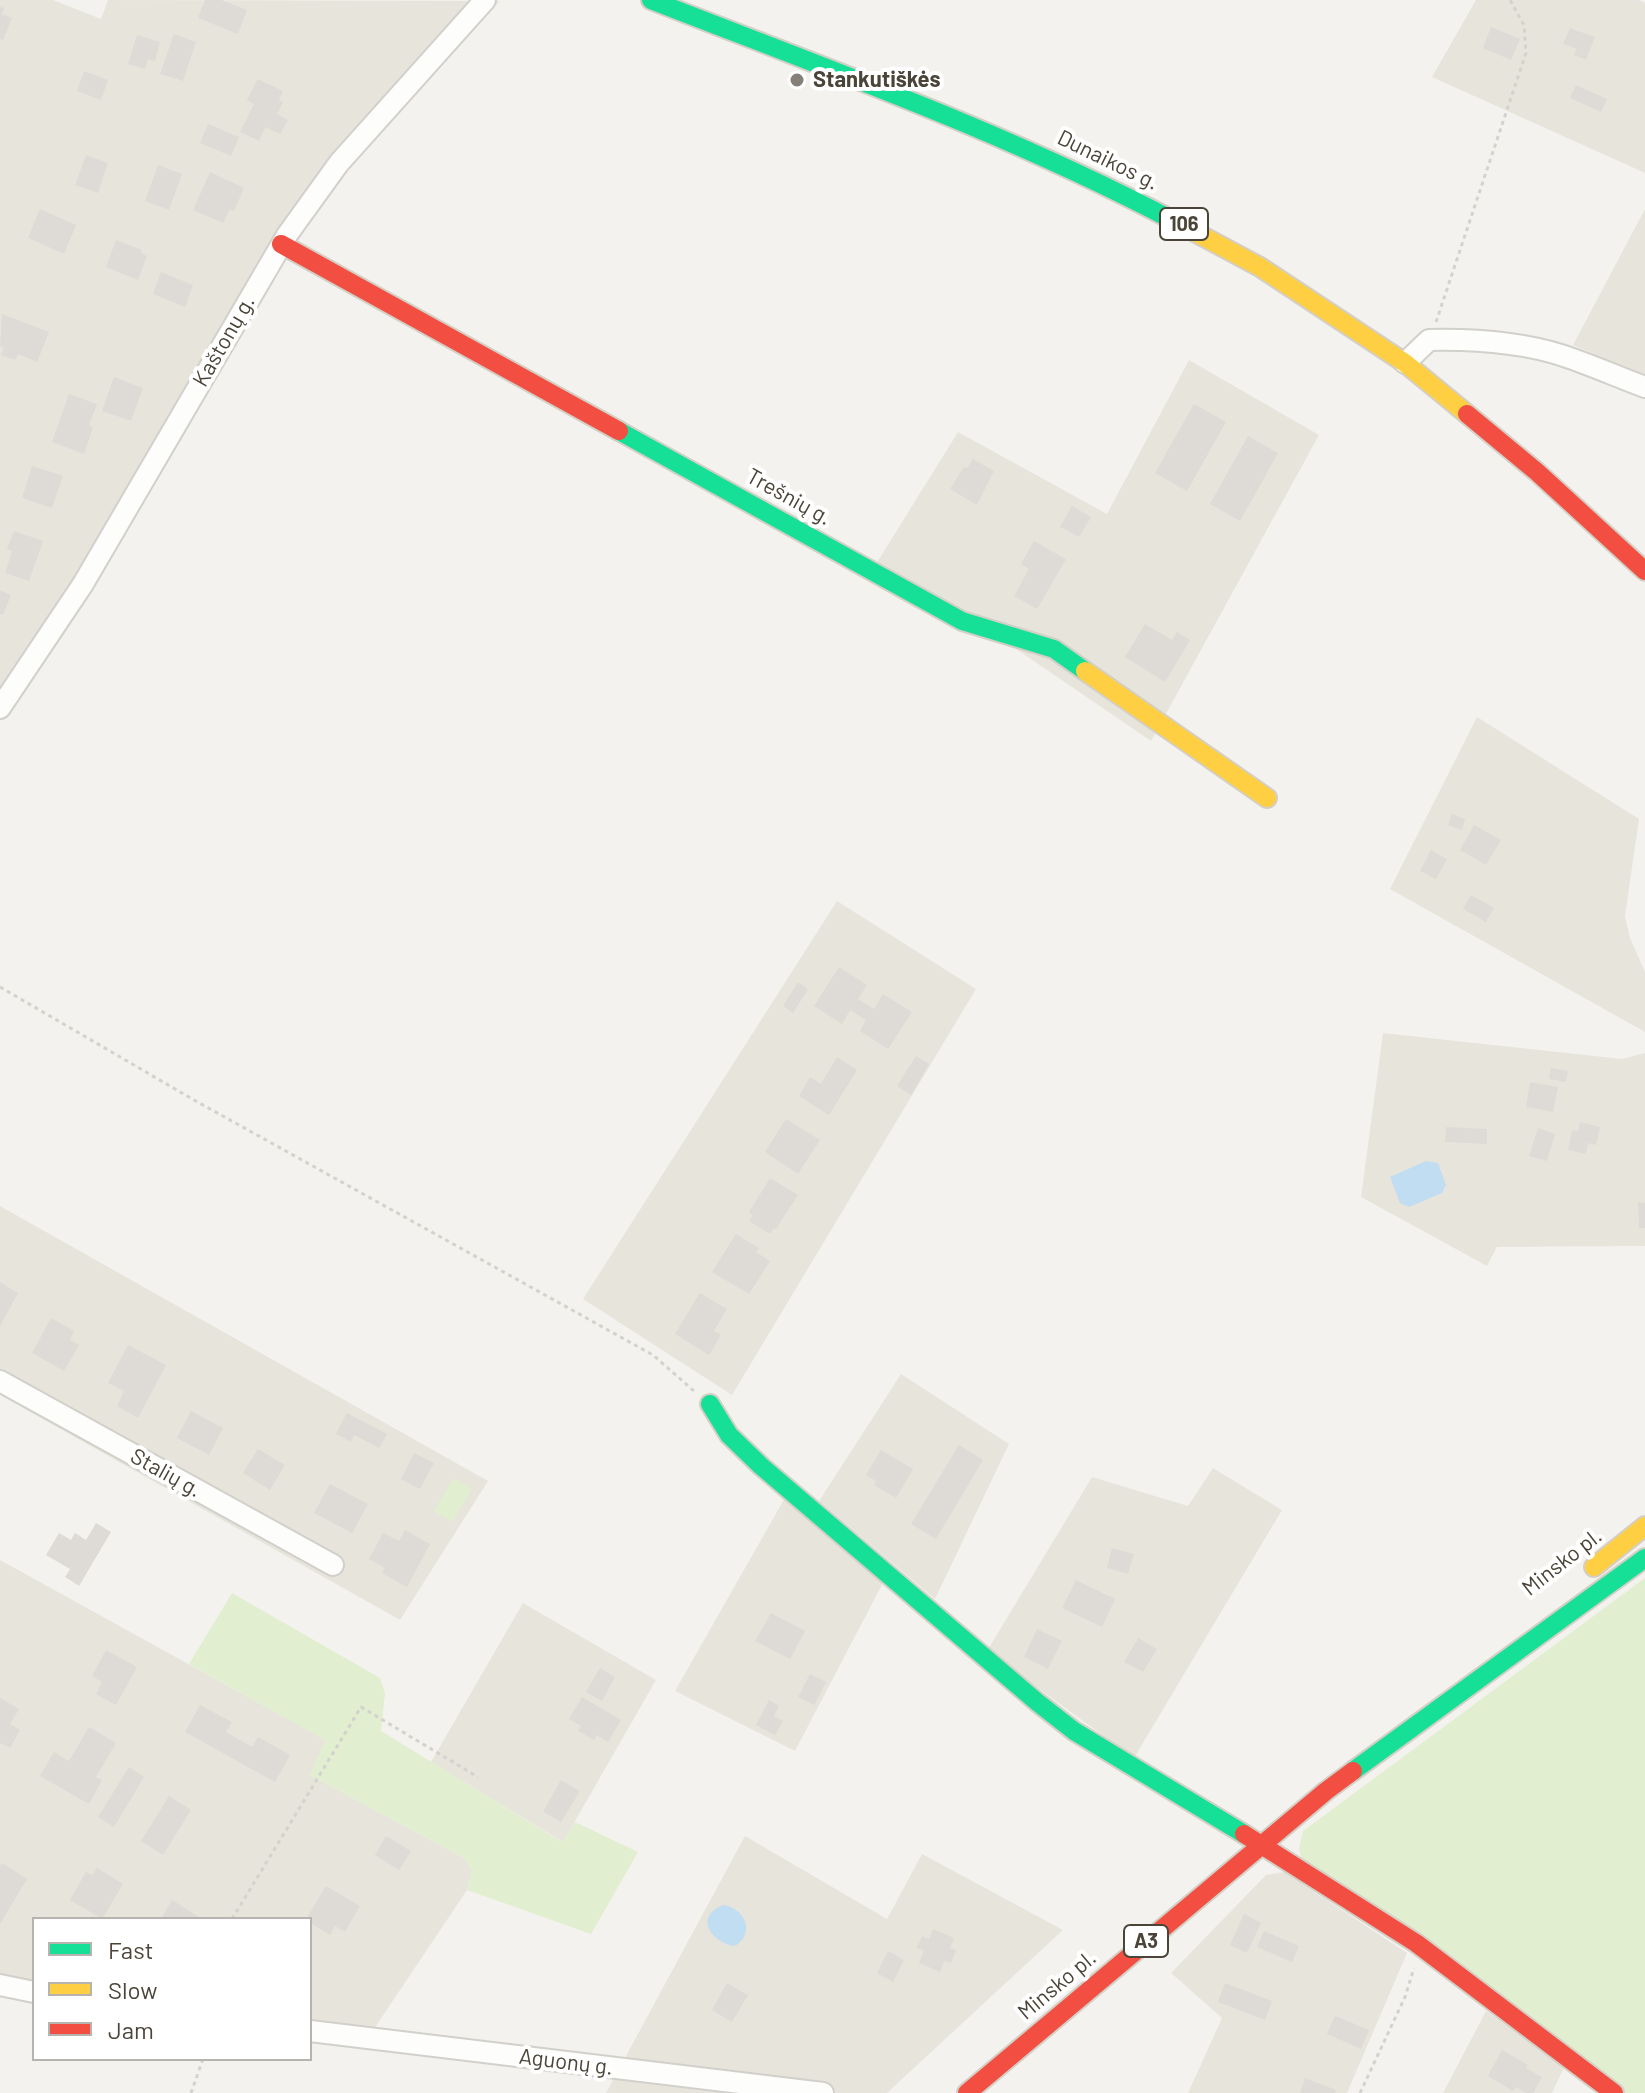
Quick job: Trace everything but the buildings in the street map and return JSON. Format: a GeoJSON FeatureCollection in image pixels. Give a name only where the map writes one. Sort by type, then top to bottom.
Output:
{"type":"FeatureCollection","features":[{"type":"Feature","properties":{"kind":"main road","name":"Dunaikos g."},"geometry":{"type":"LineString","coordinates":[[651,0],[1002,137],[1097,180],[1260,267],[1405,363],[1537,472],[1645,571]]}},
{"type":"Feature","properties":{"kind":"main road","name":"Trešnių g."},"geometry":{"type":"LineString","coordinates":[[281,244],[962,621],[1054,649],[1267,798]]}},
{"type":"Feature","properties":{"kind":"main road"},"geometry":{"type":"LineString","coordinates":[[710,1404],[729,1435],[761,1466],[1074,1731],[1261,1844],[1416,1943],[1614,2093]]}},
{"type":"Feature","properties":{"kind":"main road","name":"Minsko pl."},"geometry":{"type":"LineString","coordinates":[[1584,1575],[1645,1526]]}},
{"type":"Feature","properties":{"kind":"main road","name":"Minsko pl."},"geometry":{"type":"LineString","coordinates":[[967,2093],[1326,1791],[1645,1558]]}},
{"type":"Feature","properties":{"kind":"main road","name":"Minsko pl."},"geometry":{"type":"LineString","coordinates":[[1326,1791],[1414,1710],[1511,1633]]}},
{"type":"Feature","properties":{"kind":"street","name":"Kaštonų g."},"geometry":{"type":"LineString","coordinates":[[0,708],[83,584],[281,244],[339,163],[477,2]]}},
{"type":"Feature","properties":{"kind":"street"},"geometry":{"type":"LineString","coordinates":[[1405,363],[1429,340],[1466,339],[1562,355],[1645,387]]}},
{"type":"Feature","properties":{"kind":"street","name":"Stalių g."},"geometry":{"type":"LineString","coordinates":[[0,1381],[333,1565]]}},
{"type":"Feature","properties":{"kind":"street"},"geometry":{"type":"LineString","coordinates":[[0,1985],[32,1992]]}},
{"type":"Feature","properties":{"kind":"street","name":"Aguonų g."},"geometry":{"type":"LineString","coordinates":[[312,2031],[823,2093]]}},
{"type":"Feature","properties":{"kind":"path"},"geometry":{"type":"LineString","coordinates":[[1429,340],[1526,53],[1524,25],[1510,0]]}},
{"type":"Feature","properties":{"kind":"path"},"geometry":{"type":"LineString","coordinates":[[0,987],[194,1100],[653,1355],[710,1404]]}},
{"type":"Feature","properties":{"kind":"path"},"geometry":{"type":"LineString","coordinates":[[233,1917],[361,1707],[478,1777]]}},
{"type":"Feature","properties":{"kind":"path"},"geometry":{"type":"LineString","coordinates":[[1360,2093],[1405,1997],[1414,1966],[1416,1943]]}},
{"type":"Feature","properties":{"kind":"path"},"geometry":{"type":"LineString","coordinates":[[191,2093],[202,2061]]}},
{"type":"Feature","properties":{"kind":"shaded area"},"geometry":{"type":"Polygon","coordinates":[[[0,0],[53,0],[101,19],[108,0],[500,1],[346,171],[296,238],[23,691],[0,719],[0,0]]]}},
{"type":"Feature","properties":{"kind":"shaded area"},"geometry":{"type":"Polygon","coordinates":[[[1476,0],[1639,0],[1645,3],[1645,173],[1432,77],[1476,0]]]}},
{"type":"Feature","properties":{"kind":"shaded area"},"geometry":{"type":"Polygon","coordinates":[[[1645,209],[1645,376],[1573,345],[1645,209]]]}},
{"type":"Feature","properties":{"kind":"shaded area"},"geometry":{"type":"Polygon","coordinates":[[[1189,360],[1319,435],[1151,741],[965,614],[876,564],[958,432],[1107,514],[1189,360]]]}},
{"type":"Feature","properties":{"kind":"shaded area"},"geometry":{"type":"Polygon","coordinates":[[[1477,717],[1639,819],[1625,916],[1630,938],[1645,972],[1645,1032],[1390,889],[1477,717]]]}},
{"type":"Feature","properties":{"kind":"shaded area"},"geometry":{"type":"Polygon","coordinates":[[[837,901],[976,989],[732,1395],[583,1299],[837,901]]]}},
{"type":"Feature","properties":{"kind":"shaded area"},"geometry":{"type":"Polygon","coordinates":[[[1383,1033],[1622,1059],[1645,1053],[1645,1246],[1497,1247],[1487,1266],[1361,1197],[1383,1033]]]}},
{"type":"Feature","properties":{"kind":"shaded area"},"geometry":{"type":"Polygon","coordinates":[[[0,1206],[488,1481],[400,1620],[0,1395],[0,1206]]]}},
{"type":"Feature","properties":{"kind":"shaded area"},"geometry":{"type":"Polygon","coordinates":[[[901,1374],[1009,1444],[935,1599],[819,1501],[901,1374]]]}},
{"type":"Feature","properties":{"kind":"shaded area"},"geometry":{"type":"Polygon","coordinates":[[[1213,1468],[1282,1510],[1134,1758],[987,1651],[1092,1477],[1188,1506],[1213,1468]]]}},
{"type":"Feature","properties":{"kind":"shaded area"},"geometry":{"type":"Polygon","coordinates":[[[786,1496],[885,1579],[795,1751],[675,1691],[786,1496]]]}},
{"type":"Feature","properties":{"kind":"shaded area"},"geometry":{"type":"Polygon","coordinates":[[[0,1560],[326,1740],[310,1775],[464,1858],[472,1871],[467,1890],[374,2029],[312,2022],[312,1917],[32,1917],[32,1987],[0,1980],[0,1560]]]}},
{"type":"Feature","properties":{"kind":"shaded area"},"geometry":{"type":"Polygon","coordinates":[[[523,1603],[656,1680],[563,1842],[431,1762],[523,1603]]]}},
{"type":"Feature","properties":{"kind":"shaded area"},"geometry":{"type":"Polygon","coordinates":[[[745,1836],[887,1919],[922,1854],[1063,1930],[887,2093],[606,2093],[745,1836]]]}},
{"type":"Feature","properties":{"kind":"shaded area"},"geometry":{"type":"Polygon","coordinates":[[[1284,1872],[1407,1953],[1347,2093],[1188,2093],[1222,2018],[1171,1973],[1266,1875],[1284,1872]]]}},
{"type":"Feature","properties":{"kind":"shaded area"},"geometry":{"type":"Polygon","coordinates":[[[1486,2011],[1565,2065],[1552,2093],[1443,2093],[1486,2011]]]}},
{"type":"Feature","properties":{"kind":"green space"},"geometry":{"type":"Polygon","coordinates":[[[453,1478],[472,1489],[453,1522],[434,1511],[453,1478]]]}},
{"type":"Feature","properties":{"kind":"green space"},"geometry":{"type":"Polygon","coordinates":[[[1645,1578],[1645,2093],[1624,2093],[1301,1858],[1299,1849],[1303,1831],[1645,1578]]]}},
{"type":"Feature","properties":{"kind":"green space"},"geometry":{"type":"Polygon","coordinates":[[[232,1593],[380,1678],[385,1693],[381,1731],[562,1842],[575,1822],[638,1852],[591,1934],[467,1890],[472,1871],[464,1858],[310,1775],[325,1740],[189,1664],[232,1593]]]}},
{"type":"Feature","properties":{"kind":"water"},"geometry":{"type":"Polygon","coordinates":[[[1426,1161],[1438,1163],[1446,1185],[1442,1193],[1409,1207],[1400,1203],[1390,1177],[1426,1161]]]}},
{"type":"Feature","properties":{"kind":"water"},"geometry":{"type":"Polygon","coordinates":[[[723,1905],[737,1911],[745,1922],[745,1935],[735,1946],[719,1940],[709,1929],[709,1916],[723,1905]]]}},
{"type":"Feature","properties":{"kind":"traffic: fast"},"geometry":{"type":"LineString","coordinates":[[651,0],[983,131],[1176,222]]}},
{"type":"Feature","properties":{"kind":"traffic: fast"},"geometry":{"type":"LineString","coordinates":[[619,431],[962,621],[1054,649],[1085,671]]}},
{"type":"Feature","properties":{"kind":"traffic: fast"},"geometry":{"type":"LineString","coordinates":[[710,1404],[729,1435],[761,1466],[1037,1702],[1074,1731],[1244,1834]]}},
{"type":"Feature","properties":{"kind":"traffic: fast"},"geometry":{"type":"LineString","coordinates":[[1353,1771],[1645,1558]]}},
{"type":"Feature","properties":{"kind":"traffic: slow"},"geometry":{"type":"LineString","coordinates":[[1176,222],[1260,267],[1405,363],[1467,414]]}},
{"type":"Feature","properties":{"kind":"traffic: slow"},"geometry":{"type":"LineString","coordinates":[[1085,671],[1267,798]]}},
{"type":"Feature","properties":{"kind":"traffic: slow"},"geometry":{"type":"LineString","coordinates":[[1594,1567],[1645,1526]]}},
{"type":"Feature","properties":{"kind":"traffic: jam"},"geometry":{"type":"LineString","coordinates":[[281,244],[619,431]]}},
{"type":"Feature","properties":{"kind":"traffic: jam"},"geometry":{"type":"LineString","coordinates":[[1467,414],[1537,472],[1645,571]]}},
{"type":"Feature","properties":{"kind":"traffic: jam"},"geometry":{"type":"LineString","coordinates":[[967,2093],[1353,1771]]}},
{"type":"Feature","properties":{"kind":"traffic: jam"},"geometry":{"type":"LineString","coordinates":[[1244,1834],[1416,1943],[1614,2093]]}},
{"type":"Feature","properties":{"kind":"place","name":"Stankutiškės"},"geometry":{"type":"Point","coordinates":[797,80]}}]}
